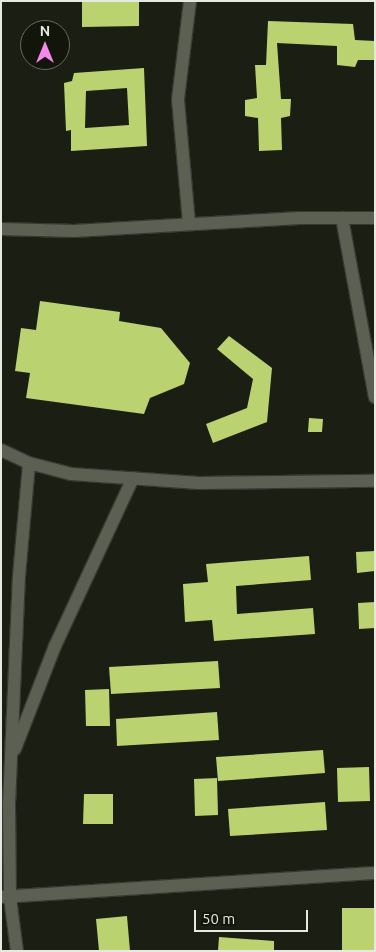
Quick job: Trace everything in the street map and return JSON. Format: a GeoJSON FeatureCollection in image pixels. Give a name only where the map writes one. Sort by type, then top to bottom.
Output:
{"type":"FeatureCollection","features":[{"type":"Feature","properties":{"kind":"street"},"geometry":{"type":"LineString","coordinates":[[189,223],[178,99],[190,1]]}},
{"type":"Feature","properties":{"kind":"street"},"geometry":{"type":"LineString","coordinates":[[342,218],[375,397]]}},
{"type":"Feature","properties":{"kind":"street"},"geometry":{"type":"LineString","coordinates":[[1,229],[74,231],[189,223],[375,218]]}},
{"type":"Feature","properties":{"kind":"street"},"geometry":{"type":"LineString","coordinates":[[1,450],[29,463],[71,474],[199,483],[375,481]]}},
{"type":"Feature","properties":{"kind":"street"},"geometry":{"type":"LineString","coordinates":[[17,951],[6,898],[19,576],[29,463]]}},
{"type":"Feature","properties":{"kind":"street"},"geometry":{"type":"LineString","coordinates":[[11,760],[55,646],[134,478]]}},
{"type":"Feature","properties":{"kind":"street"},"geometry":{"type":"LineString","coordinates":[[6,898],[375,873]]}},
{"type":"Feature","properties":{"kind":"building"},"geometry":{"type":"Polygon","coordinates":[[[82,1],[139,1],[139,26],[82,27],[82,1]]]}},
{"type":"Feature","properties":{"kind":"building"},"geometry":{"type":"Polygon","coordinates":[[[268,21],[353,24],[355,40],[375,41],[375,60],[358,60],[355,67],[337,65],[337,46],[277,43],[281,99],[291,99],[290,116],[281,118],[282,150],[259,151],[258,118],[245,116],[245,100],[257,98],[255,65],[266,65],[268,21]]]}},
{"type":"Feature","properties":{"kind":"building"},"geometry":{"type":"Polygon","coordinates":[[[144,68],[147,146],[71,151],[71,130],[66,131],[64,83],[72,81],[74,73],[144,68]],[[127,88],[86,91],[85,128],[129,125],[127,88]]]}},
{"type":"Feature","properties":{"kind":"building"},"geometry":{"type":"Polygon","coordinates":[[[40,301],[120,312],[119,321],[161,328],[190,363],[184,384],[150,398],[144,414],[26,398],[30,373],[15,371],[21,328],[36,330],[40,301]]]}},
{"type":"Feature","properties":{"kind":"building"},"geometry":{"type":"Polygon","coordinates":[[[229,336],[272,368],[267,422],[213,443],[206,424],[247,408],[253,379],[217,349],[229,336]]]}},
{"type":"Feature","properties":{"kind":"building"},"geometry":{"type":"Polygon","coordinates":[[[309,418],[323,419],[322,432],[308,432],[309,418]]]}},
{"type":"Feature","properties":{"kind":"building"},"geometry":{"type":"Polygon","coordinates":[[[375,551],[375,571],[357,573],[356,552],[375,551]]]}},
{"type":"Feature","properties":{"kind":"building"},"geometry":{"type":"Polygon","coordinates":[[[309,556],[311,580],[236,586],[237,614],[313,608],[315,634],[214,641],[212,620],[185,622],[183,584],[208,582],[206,564],[309,556]]]}},
{"type":"Feature","properties":{"kind":"building"},"geometry":{"type":"Polygon","coordinates":[[[375,602],[375,628],[359,629],[358,603],[375,602]]]}},
{"type":"Feature","properties":{"kind":"building"},"geometry":{"type":"Polygon","coordinates":[[[218,661],[220,688],[111,694],[109,667],[218,661]]]}},
{"type":"Feature","properties":{"kind":"building"},"geometry":{"type":"Polygon","coordinates":[[[109,689],[110,726],[86,726],[85,690],[109,689]]]}},
{"type":"Feature","properties":{"kind":"building"},"geometry":{"type":"Polygon","coordinates":[[[217,712],[219,740],[117,746],[116,719],[217,712]]]}},
{"type":"Feature","properties":{"kind":"building"},"geometry":{"type":"Polygon","coordinates":[[[323,750],[325,773],[218,781],[216,757],[323,750]]]}},
{"type":"Feature","properties":{"kind":"building"},"geometry":{"type":"Polygon","coordinates":[[[369,767],[370,801],[338,802],[337,768],[369,767]]]}},
{"type":"Feature","properties":{"kind":"building"},"geometry":{"type":"Polygon","coordinates":[[[217,778],[218,815],[195,816],[194,779],[217,778]]]}},
{"type":"Feature","properties":{"kind":"building"},"geometry":{"type":"Polygon","coordinates":[[[84,794],[113,794],[113,824],[83,824],[84,794]]]}},
{"type":"Feature","properties":{"kind":"building"},"geometry":{"type":"Polygon","coordinates":[[[325,802],[327,830],[230,836],[228,809],[325,802]]]}},
{"type":"Feature","properties":{"kind":"building"},"geometry":{"type":"Polygon","coordinates":[[[342,908],[375,908],[375,951],[342,951],[342,908]]]}},
{"type":"Feature","properties":{"kind":"building"},"geometry":{"type":"Polygon","coordinates":[[[127,916],[130,951],[99,951],[96,919],[127,916]]]}},
{"type":"Feature","properties":{"kind":"building"},"geometry":{"type":"Polygon","coordinates":[[[219,937],[274,941],[274,951],[218,951],[219,937]]]}}]}
